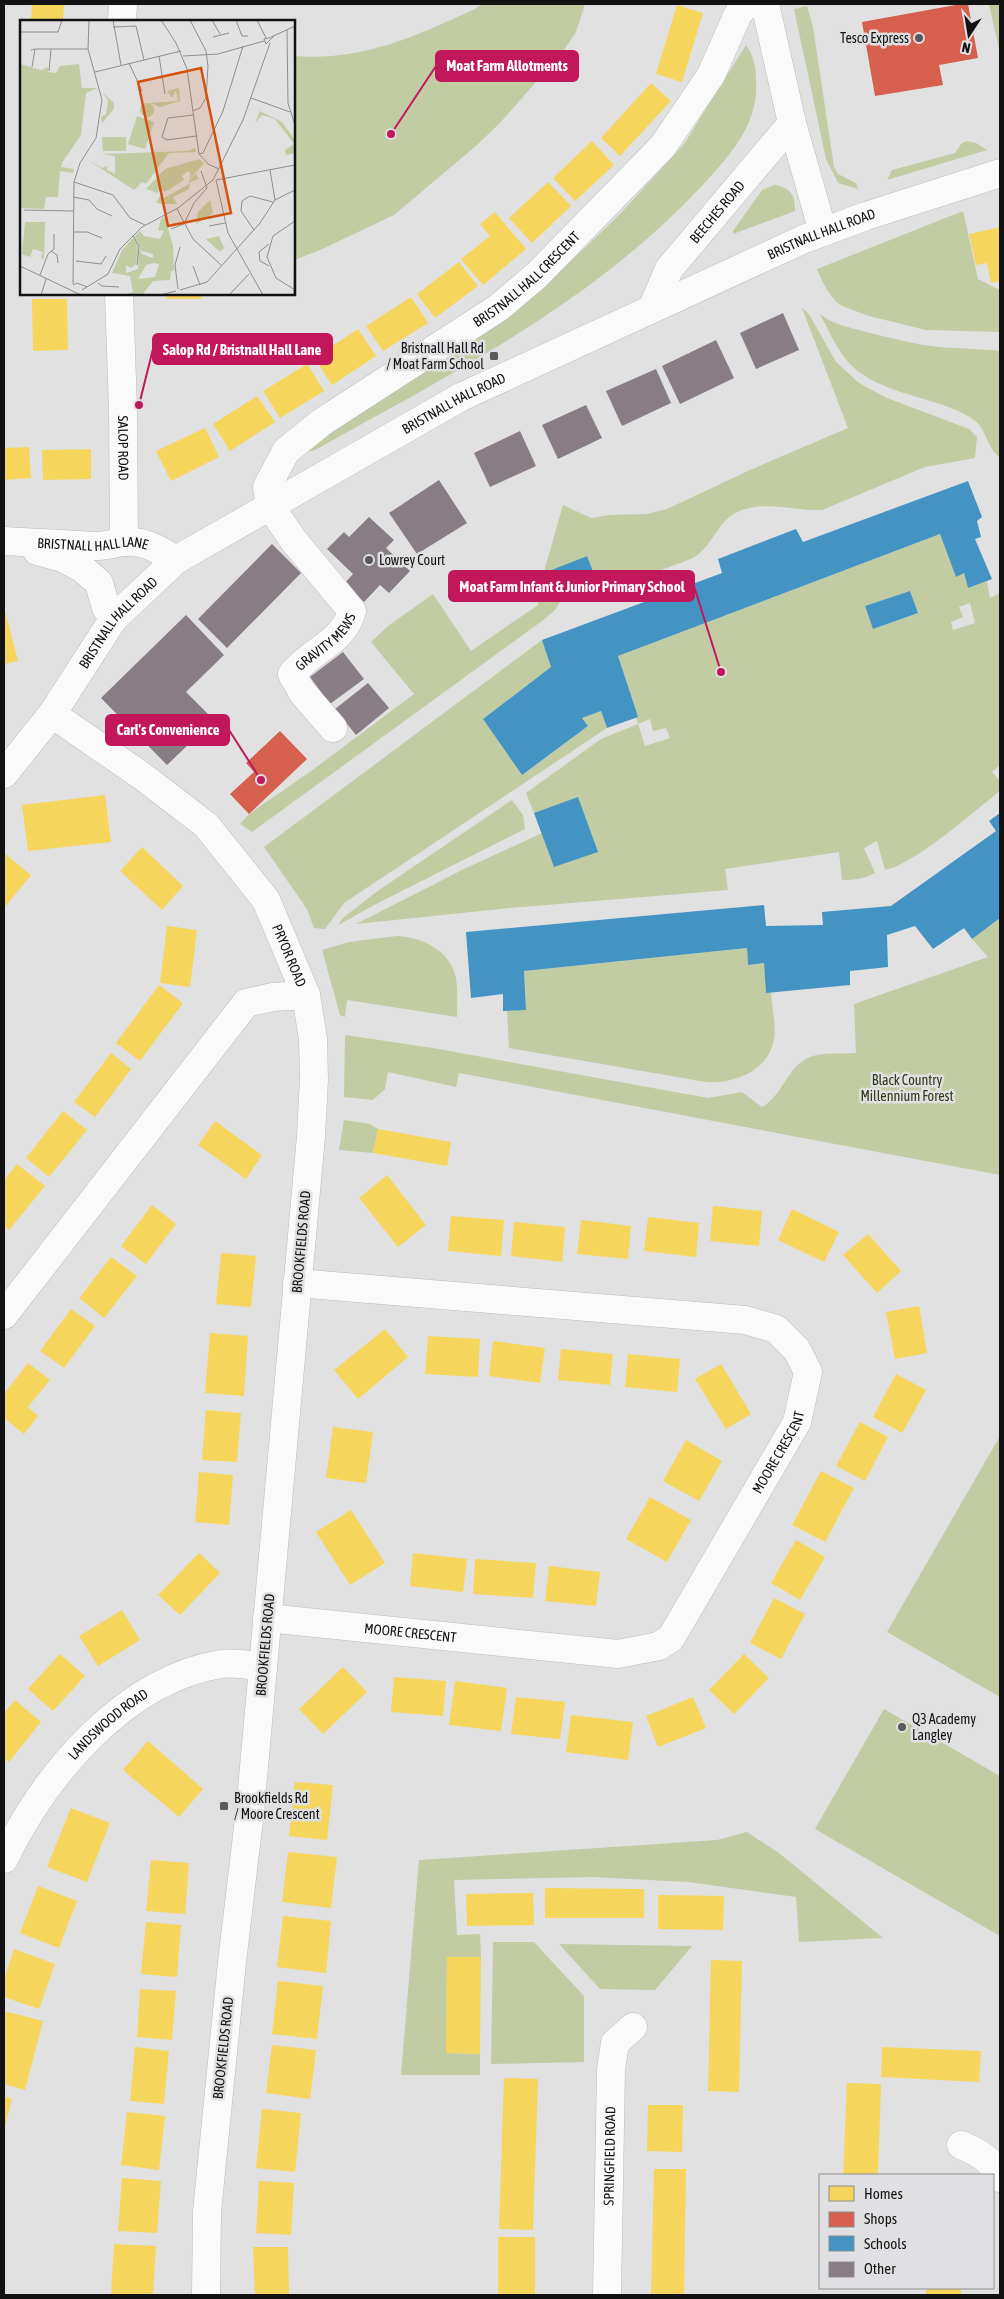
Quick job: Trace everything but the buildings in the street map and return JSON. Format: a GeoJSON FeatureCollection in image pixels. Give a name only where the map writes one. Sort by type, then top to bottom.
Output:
{"type":"FeatureCollection","features":[{"type":"Feature","properties":{"kind":"street"},"geometry":{"type":"LineString","coordinates":[[122,20],[124,4]]}},
{"type":"Feature","properties":{"kind":"street","name":"BRISTNALL HALL CRESCENT"},"geometry":{"type":"LineString","coordinates":[[270,506],[267,487],[290,447],[322,422],[498,308],[537,275],[630,182],[663,146],[691,107],[712,75],[738,14],[747,4]]}},
{"type":"Feature","properties":{"kind":"street"},"geometry":{"type":"LineString","coordinates":[[765,4],[792,123],[823,232]]}},
{"type":"Feature","properties":{"kind":"street","name":"BEECHES ROAD"},"geometry":{"type":"LineString","coordinates":[[652,309],[668,269],[792,123]]}},
{"type":"Feature","properties":{"kind":"street","name":"BRISTNALL HALL ROAD"},"geometry":{"type":"LineString","coordinates":[[4,774],[52,714],[114,618],[176,560],[460,397],[823,232],[875,213],[1000,173]]}},
{"type":"Feature","properties":{"kind":"street","name":"SALOP ROAD"},"geometry":{"type":"LineString","coordinates":[[99,583],[98,574],[102,558],[117,544],[123,409],[119,295]]}},
{"type":"Feature","properties":{"kind":"street","name":"GRAVITY MEWS"},"geometry":{"type":"LineString","coordinates":[[270,506],[294,541],[352,611],[349,621],[342,632],[310,656],[292,674],[302,692],[333,728]]}},
{"type":"Feature","properties":{"kind":"street","name":"BRISTNALL HALL LANE"},"geometry":{"type":"LineString","coordinates":[[4,542],[152,545],[176,560]]}},
{"type":"Feature","properties":{"kind":"street","name":"BRISTNALL HALL LANE"},"geometry":{"type":"LineString","coordinates":[[4,542],[63,558],[83,570],[99,583]]}},
{"type":"Feature","properties":{"kind":"street"},"geometry":{"type":"LineString","coordinates":[[99,583],[106,608],[114,618]]}},
{"type":"Feature","properties":{"kind":"street","name":"PRYOR ROAD"},"geometry":{"type":"LineString","coordinates":[[4,1315],[246,1004],[273,997],[306,995],[266,900],[206,825],[142,776],[52,714]]}},
{"type":"Feature","properties":{"kind":"street","name":"BROOKFIELDS ROAD"},"geometry":{"type":"LineString","coordinates":[[206,2295],[207,2212],[263,1667],[313,1104],[313,1039],[306,995]]}},
{"type":"Feature","properties":{"kind":"street","name":"MOORE CRESCENT"},"geometry":{"type":"LineString","coordinates":[[267,1618],[618,1654],[659,1646],[671,1638],[797,1422],[808,1372],[797,1350],[776,1329],[745,1320],[297,1283]]}},
{"type":"Feature","properties":{"kind":"street","name":"LANDSWOOD ROAD"},"geometry":{"type":"LineString","coordinates":[[4,1859],[42,1794],[79,1749],[116,1714],[137,1699],[172,1680],[197,1670],[223,1664],[263,1667]]}},
{"type":"Feature","properties":{"kind":"street","name":"SPRINGFIELD ROAD"},"geometry":{"type":"LineString","coordinates":[[608,2295],[611,2069],[615,2043],[633,2027]]}},
{"type":"Feature","properties":{"kind":"street"},"geometry":{"type":"LineString","coordinates":[[962,2145],[984,2154],[995,2167],[1000,2178]]}},
{"type":"Feature","properties":{"kind":"green space"},"geometry":{"type":"Polygon","coordinates":[[[482,4],[585,4],[576,32],[564,50],[500,123],[477,145],[394,215],[318,251],[295,260],[295,56],[319,57],[366,51],[431,29],[482,4]]]}},
{"type":"Feature","properties":{"kind":"green space"},"geometry":{"type":"Polygon","coordinates":[[[989,4],[1000,4],[1000,55],[999,49],[989,4]]]}},
{"type":"Feature","properties":{"kind":"green space"},"geometry":{"type":"Polygon","coordinates":[[[807,6],[813,27],[834,167],[838,174],[856,183],[858,189],[838,183],[826,159],[794,9],[807,6]]]}},
{"type":"Feature","properties":{"kind":"green space"},"geometry":{"type":"Polygon","coordinates":[[[746,45],[751,53],[756,71],[756,96],[753,112],[747,127],[730,154],[698,190],[656,231],[612,268],[565,303],[517,335],[417,394],[315,450],[306,452],[309,445],[546,284],[586,247],[621,213],[684,144],[746,45]]]}},
{"type":"Feature","properties":{"kind":"green space"},"geometry":{"type":"Polygon","coordinates":[[[966,141],[976,143],[987,150],[887,180],[892,170],[955,153],[961,144],[966,141]]]}},
{"type":"Feature","properties":{"kind":"green space"},"geometry":{"type":"Polygon","coordinates":[[[775,185],[785,188],[791,193],[795,211],[733,234],[733,231],[762,190],[775,185]]]}},
{"type":"Feature","properties":{"kind":"green space"},"geometry":{"type":"Polygon","coordinates":[[[963,211],[978,279],[1000,290],[1000,332],[926,330],[869,316],[842,306],[833,298],[817,269],[963,211]]]}},
{"type":"Feature","properties":{"kind":"green space"},"geometry":{"type":"Polygon","coordinates":[[[802,308],[809,314],[836,362],[859,383],[887,398],[969,429],[977,437],[975,458],[925,467],[822,510],[762,506],[742,510],[727,519],[696,556],[673,566],[627,580],[621,571],[596,578],[587,556],[550,571],[561,600],[555,610],[542,621],[252,832],[240,824],[249,814],[314,769],[414,694],[371,642],[388,626],[433,594],[471,651],[538,605],[545,568],[563,505],[591,518],[609,515],[647,514],[667,509],[750,470],[848,428],[802,308]]]}},
{"type":"Feature","properties":{"kind":"green space"},"geometry":{"type":"Polygon","coordinates":[[[820,314],[830,321],[842,325],[906,342],[940,347],[1000,351],[1000,457],[992,450],[982,429],[974,420],[947,407],[885,386],[858,371],[841,352],[820,314]]]}},
{"type":"Feature","properties":{"kind":"green space"},"geometry":{"type":"Polygon","coordinates":[[[940,534],[956,576],[964,573],[968,588],[987,581],[990,598],[1000,593],[1000,765],[992,772],[1000,781],[1000,791],[944,836],[897,866],[885,870],[877,841],[864,848],[875,873],[859,879],[842,880],[839,852],[725,869],[728,890],[510,908],[356,924],[464,869],[542,833],[554,867],[597,852],[578,798],[534,813],[526,793],[601,739],[638,724],[618,656],[940,534]],[[910,591],[865,606],[873,629],[918,613],[910,591]],[[970,603],[959,607],[963,617],[951,622],[953,630],[975,623],[970,603]],[[650,719],[638,724],[645,746],[670,738],[666,728],[653,731],[650,719]]]}},
{"type":"Feature","properties":{"kind":"green space"},"geometry":{"type":"Polygon","coordinates":[[[542,640],[551,667],[483,719],[522,775],[588,726],[582,718],[601,711],[607,728],[344,903],[325,929],[314,928],[307,909],[264,847],[542,640]]]}},
{"type":"Feature","properties":{"kind":"green space"},"geometry":{"type":"Polygon","coordinates":[[[512,800],[523,815],[525,829],[338,925],[344,917],[379,890],[512,800]]]}},
{"type":"Feature","properties":{"kind":"green space","name":"Black Country Millennium Forest"},"geometry":{"type":"Polygon","coordinates":[[[1000,918],[1000,1175],[459,1073],[456,1087],[388,1072],[385,1089],[373,1100],[344,1097],[345,1035],[433,1048],[708,1098],[742,1092],[762,1107],[775,1096],[790,1074],[802,1061],[820,1054],[856,1053],[854,1004],[988,957],[972,939],[1000,918]]]}},
{"type":"Feature","properties":{"kind":"green space"},"geometry":{"type":"Polygon","coordinates":[[[397,936],[416,939],[434,947],[448,960],[456,978],[457,1017],[347,1000],[345,1017],[340,1015],[322,950],[349,942],[397,936]]]}},
{"type":"Feature","properties":{"kind":"green space"},"geometry":{"type":"Polygon","coordinates":[[[747,948],[748,965],[764,963],[766,993],[771,992],[774,1039],[771,1050],[765,1060],[758,1067],[739,1078],[728,1081],[706,1082],[509,1048],[507,1011],[526,1009],[524,971],[747,948]]]}},
{"type":"Feature","properties":{"kind":"green space"},"geometry":{"type":"Polygon","coordinates":[[[344,1120],[370,1124],[378,1129],[373,1153],[339,1150],[344,1120]]]}},
{"type":"Feature","properties":{"kind":"green space"},"geometry":{"type":"Polygon","coordinates":[[[1000,1436],[1000,1697],[887,1632],[1000,1436]]]}},
{"type":"Feature","properties":{"kind":"green space"},"geometry":{"type":"Polygon","coordinates":[[[884,1709],[1000,1776],[1000,1936],[815,1829],[884,1709]]]}},
{"type":"Feature","properties":{"kind":"green space"},"geometry":{"type":"Polygon","coordinates":[[[747,1832],[779,1853],[883,1938],[799,1942],[796,1897],[688,1882],[593,1877],[454,1880],[457,1935],[480,1934],[481,1957],[447,1957],[446,2053],[480,2054],[480,2075],[401,2075],[419,1860],[717,1840],[747,1832]]]}},
{"type":"Feature","properties":{"kind":"green space"},"geometry":{"type":"Polygon","coordinates":[[[493,1942],[534,1942],[584,1996],[584,2062],[491,2064],[493,1942]]]}},
{"type":"Feature","properties":{"kind":"green space"},"geometry":{"type":"Polygon","coordinates":[[[559,1944],[692,1946],[655,1990],[600,1989],[559,1944]]]}},
{"type":"Feature","properties":{"kind":"place","name":"Tesco Express"},"geometry":{"type":"Point","coordinates":[919,38]}},
{"type":"Feature","properties":{"kind":"place","name":"Moat Farm Allotments"},"geometry":{"type":"Point","coordinates":[391,134]}},
{"type":"Feature","properties":{"kind":"place","name":"Bristnall Hall Rd / Moat Farm School"},"geometry":{"type":"Point","coordinates":[494,356]}},
{"type":"Feature","properties":{"kind":"place","name":"Salop Rd / Bristnall Hall Lane"},"geometry":{"type":"Point","coordinates":[139,405]}},
{"type":"Feature","properties":{"kind":"place","name":"Lowrey Court"},"geometry":{"type":"Point","coordinates":[369,560]}},
{"type":"Feature","properties":{"kind":"place","name":"Moat Farm Infant & Junior Primary School"},"geometry":{"type":"Point","coordinates":[721,672]}},
{"type":"Feature","properties":{"kind":"place","name":"Carl's Convenience"},"geometry":{"type":"Point","coordinates":[261,780]}},
{"type":"Feature","properties":{"kind":"place","name":"Q3 Academy Langley"},"geometry":{"type":"Point","coordinates":[902,1727]}},
{"type":"Feature","properties":{"kind":"place","name":"Brookfields Rd / Moore Crescent"},"geometry":{"type":"Point","coordinates":[224,1806]}}]}
